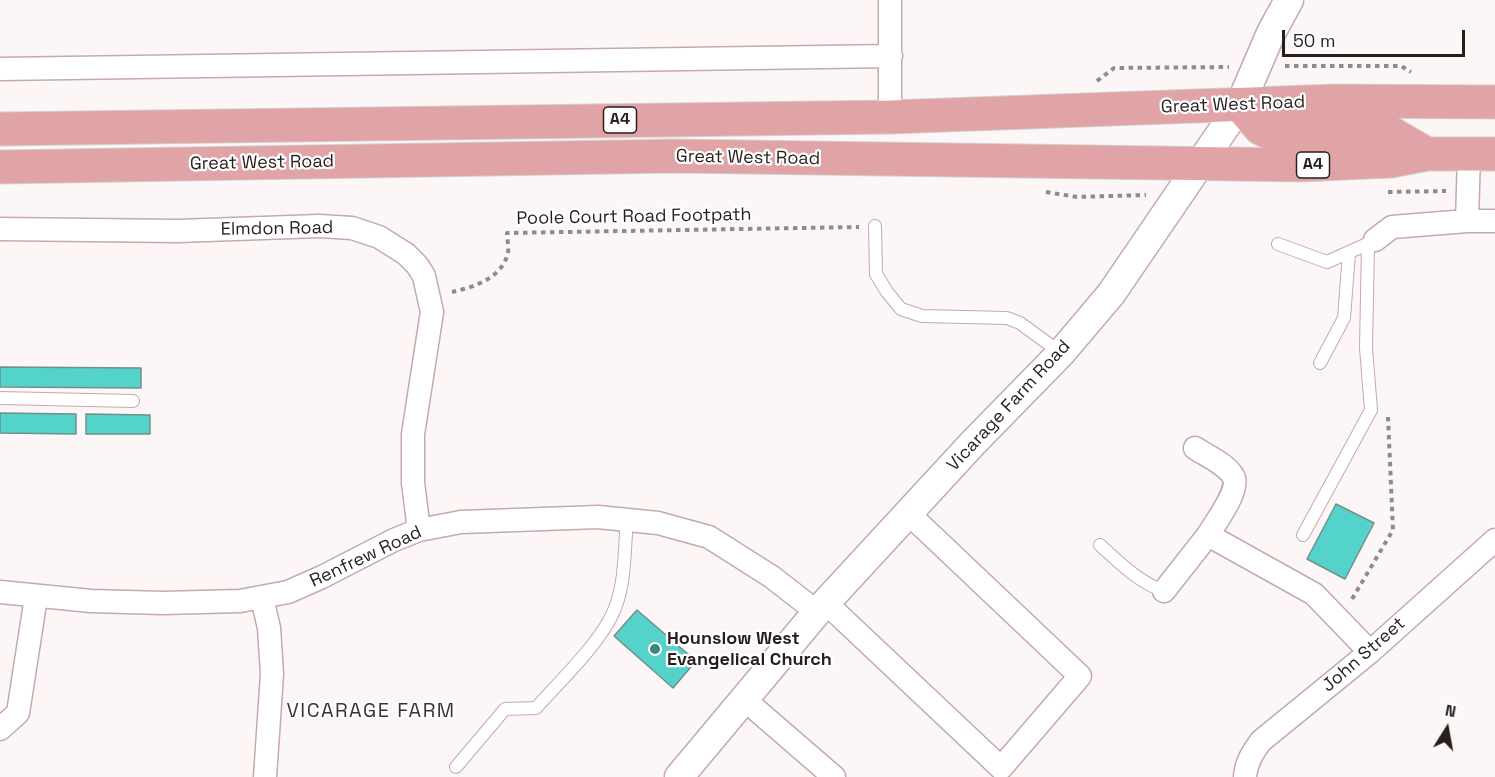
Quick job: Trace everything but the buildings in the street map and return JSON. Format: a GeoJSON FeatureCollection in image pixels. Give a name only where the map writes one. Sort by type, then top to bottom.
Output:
{"type":"FeatureCollection","features":[{"type":"Feature","properties":{"kind":"highway","name":"Great West Road"},"geometry":{"type":"LineString","coordinates":[[0,129],[890,117],[1335,101],[1495,102]]}},
{"type":"Feature","properties":{"kind":"highway","name":"A4"},"geometry":{"type":"LineString","coordinates":[[1240,105],[1260,128],[1272,134],[1391,133],[1427,154]]}},
{"type":"Feature","properties":{"kind":"highway","name":"Great West Road"},"geometry":{"type":"LineString","coordinates":[[0,167],[676,156],[1300,165],[1391,161],[1427,154],[1482,154]]}},
{"type":"Feature","properties":{"kind":"street"},"geometry":{"type":"LineString","coordinates":[[890,0],[890,117]]}},
{"type":"Feature","properties":{"kind":"street","name":"Vicarage Farm Road"},"geometry":{"type":"LineString","coordinates":[[679,777],[821,608],[973,443],[1061,353],[1111,294],[1240,105],[1271,33],[1289,0]]}},
{"type":"Feature","properties":{"kind":"street"},"geometry":{"type":"LineString","coordinates":[[0,69],[891,56]]}},
{"type":"Feature","properties":{"kind":"street"},"geometry":{"type":"LineString","coordinates":[[1467,221],[1482,154]]}},
{"type":"Feature","properties":{"kind":"street"},"geometry":{"type":"LineString","coordinates":[[1372,242],[1392,227],[1495,221]]}},
{"type":"Feature","properties":{"kind":"street","name":"Elmdon Road"},"geometry":{"type":"LineString","coordinates":[[0,229],[178,231],[319,226],[352,228],[379,237],[406,254],[424,276],[431,298],[432,312],[416,411],[412,458],[419,530]]}},
{"type":"Feature","properties":{"kind":"street"},"geometry":{"type":"LineString","coordinates":[[1164,591],[1208,535],[1234,490],[1235,482],[1232,475],[1195,448]]}},
{"type":"Feature","properties":{"kind":"street","name":"Renfrew Road"},"geometry":{"type":"LineString","coordinates":[[0,592],[91,601],[163,603],[240,601],[288,592],[394,540],[419,530],[461,522],[598,517],[658,523],[709,537],[821,608],[1001,768],[1080,676],[909,514]]}},
{"type":"Feature","properties":{"kind":"street"},"geometry":{"type":"LineString","coordinates":[[1208,535],[1314,594],[1370,652]]}},
{"type":"Feature","properties":{"kind":"street","name":"John Street"},"geometry":{"type":"LineString","coordinates":[[1245,777],[1246,767],[1252,753],[1261,741],[1370,652],[1495,540]]}},
{"type":"Feature","properties":{"kind":"street"},"geometry":{"type":"LineString","coordinates":[[0,729],[18,713],[36,597]]}},
{"type":"Feature","properties":{"kind":"street"},"geometry":{"type":"LineString","coordinates":[[262,597],[269,628],[272,674],[265,777]]}},
{"type":"Feature","properties":{"kind":"street"},"geometry":{"type":"LineString","coordinates":[[745,700],[834,777]]}},
{"type":"Feature","properties":{"kind":"lane"},"geometry":{"type":"LineString","coordinates":[[875,226],[876,274],[887,292],[902,309],[922,316],[1007,318],[1020,322],[1061,353]]}},
{"type":"Feature","properties":{"kind":"lane"},"geometry":{"type":"LineString","coordinates":[[1278,243],[1327,262],[1372,242],[1366,348],[1371,410],[1303,535]]}},
{"type":"Feature","properties":{"kind":"lane"},"geometry":{"type":"LineString","coordinates":[[1320,363],[1344,318],[1349,253]]}},
{"type":"Feature","properties":{"kind":"lane"},"geometry":{"type":"LineString","coordinates":[[0,398],[133,401]]}},
{"type":"Feature","properties":{"kind":"lane"},"geometry":{"type":"LineString","coordinates":[[456,767],[504,709],[536,708],[600,634],[612,615],[621,587],[627,520]]}},
{"type":"Feature","properties":{"kind":"lane"},"geometry":{"type":"LineString","coordinates":[[1100,545],[1129,572],[1152,587],[1164,591]]}},
{"type":"Feature","properties":{"kind":"path","name":"Great West Road"},"geometry":{"type":"LineString","coordinates":[[1285,66],[1401,66]]}},
{"type":"Feature","properties":{"kind":"path"},"geometry":{"type":"LineString","coordinates":[[1114,68],[1232,67]]}},
{"type":"Feature","properties":{"kind":"path"},"geometry":{"type":"LineString","coordinates":[[1077,197],[1147,195]]}},
{"type":"Feature","properties":{"kind":"path","name":"Poole Court Road Footpath"},"geometry":{"type":"LineString","coordinates":[[431,298],[469,288],[498,273],[508,253],[507,233],[875,226]]}},
{"type":"Feature","properties":{"kind":"path"},"geometry":{"type":"LineString","coordinates":[[1339,620],[1393,530],[1388,415]]}},
{"type":"Feature","properties":{"kind":"place","name":"Hounslow West Evangelical Church"},"geometry":{"type":"Point","coordinates":[655,649]}},
{"type":"Feature","properties":{"kind":"district","name":"VICARAGE FARM"},"geometry":{"type":"Point","coordinates":[371,712]}}]}
